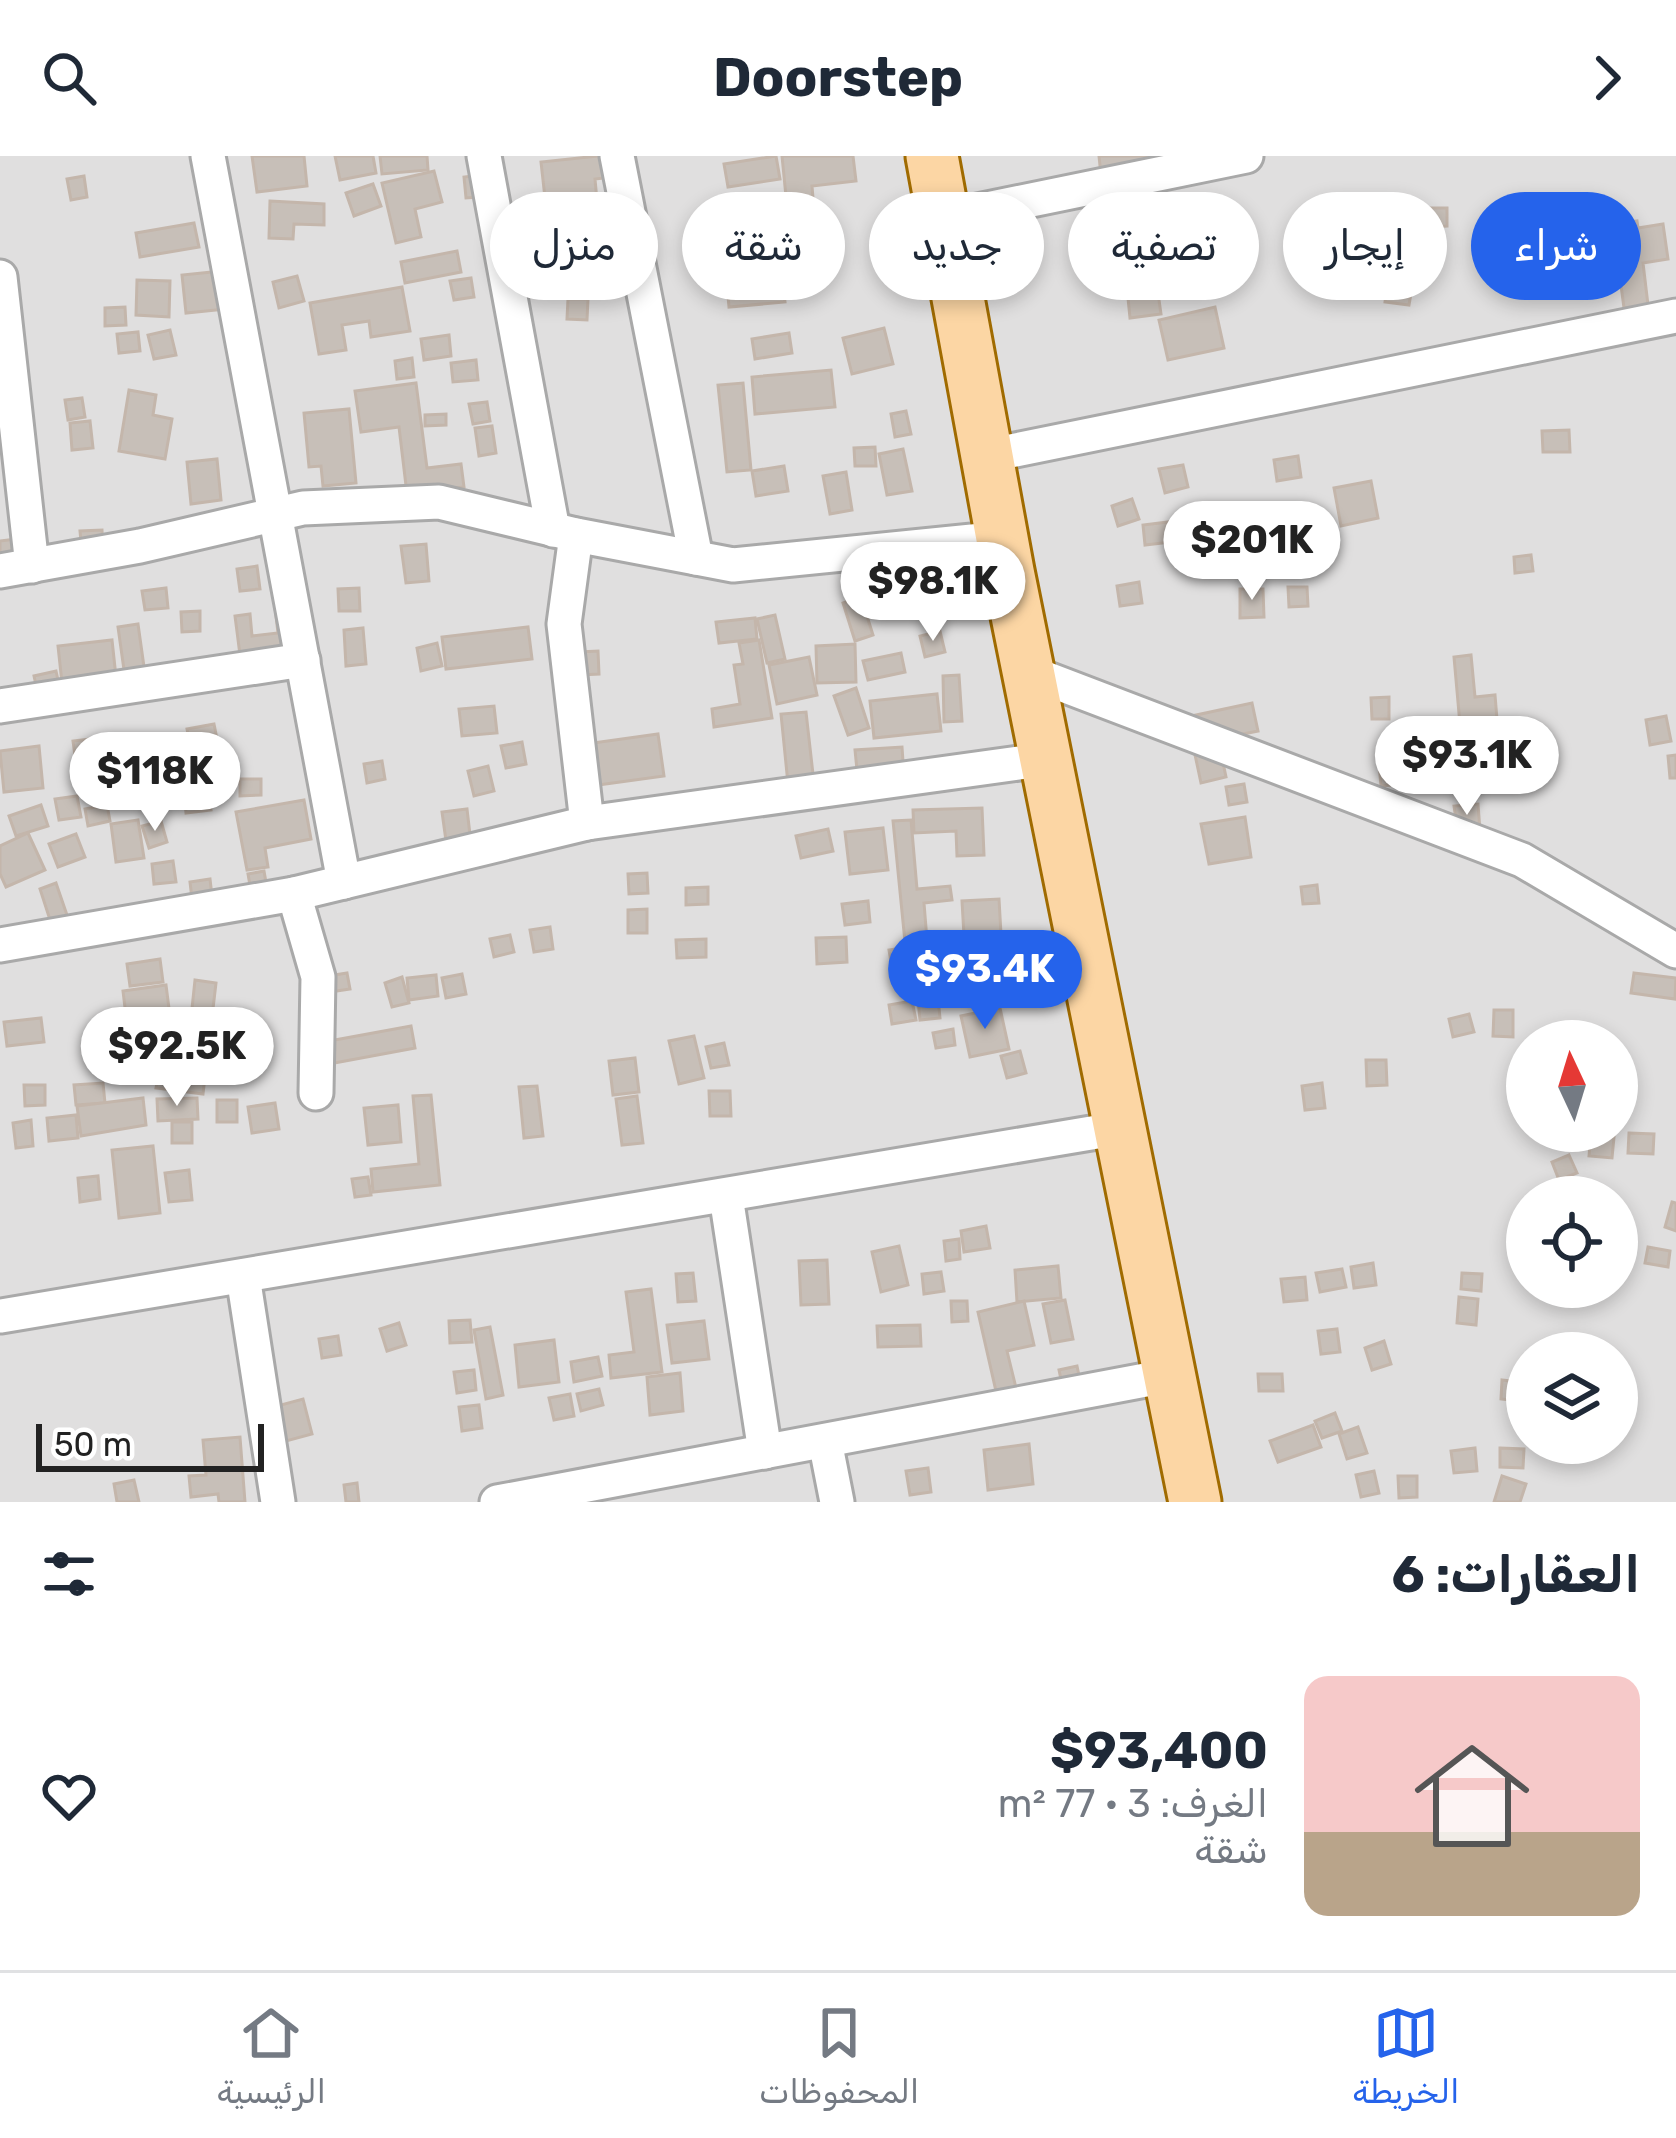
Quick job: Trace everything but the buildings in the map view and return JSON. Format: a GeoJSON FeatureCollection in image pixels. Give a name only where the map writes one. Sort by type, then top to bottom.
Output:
{"type":"FeatureCollection","features":[{"type":"Feature","properties":{"kind":"main road"},"geometry":{"type":"LineString","coordinates":[[932,156],[938,192]]}},
{"type":"Feature","properties":{"kind":"main road"},"geometry":{"type":"LineString","coordinates":[[958,300],[1195,1502]]}},
{"type":"Feature","properties":{"kind":"street"},"geometry":{"type":"LineString","coordinates":[[208,156],[344,881]]}},
{"type":"Feature","properties":{"kind":"street"},"geometry":{"type":"LineString","coordinates":[[484,156],[565,532],[565,624],[587,823]]}},
{"type":"Feature","properties":{"kind":"street"},"geometry":{"type":"LineString","coordinates":[[617,156],[696,558]]}},
{"type":"Feature","properties":{"kind":"street"},"geometry":{"type":"LineString","coordinates":[[1044,197],[1226,158]]}},
{"type":"Feature","properties":{"kind":"street"},"geometry":{"type":"LineString","coordinates":[[0,277],[16,569],[303,508],[439,502],[733,565],[1002,538]]}},
{"type":"Feature","properties":{"kind":"street"},"geometry":{"type":"LineString","coordinates":[[986,455],[1676,316]]}},
{"type":"Feature","properties":{"kind":"street"},"geometry":{"type":"LineString","coordinates":[[0,706],[303,660]]}},
{"type":"Feature","properties":{"kind":"street"},"geometry":{"type":"LineString","coordinates":[[1029,672],[1522,860],[1676,951]]}},
{"type":"Feature","properties":{"kind":"street"},"geometry":{"type":"LineString","coordinates":[[0,945],[294,894],[587,823],[1048,759]]}},
{"type":"Feature","properties":{"kind":"street"},"geometry":{"type":"LineString","coordinates":[[294,894],[318,977],[316,1094]]}},
{"type":"Feature","properties":{"kind":"street"},"geometry":{"type":"LineString","coordinates":[[0,1314],[1121,1128]]}},
{"type":"Feature","properties":{"kind":"street"},"geometry":{"type":"LineString","coordinates":[[726,1196],[766,1452]]}},
{"type":"Feature","properties":{"kind":"street"},"geometry":{"type":"LineString","coordinates":[[243,1276],[278,1502]]}},
{"type":"Feature","properties":{"kind":"street"},"geometry":{"type":"LineString","coordinates":[[497,1502],[574,1495],[766,1452],[1172,1375]]}},
{"type":"Feature","properties":{"kind":"street"},"geometry":{"type":"LineString","coordinates":[[825,1441],[837,1502]]}},
{"type":"Feature","properties":{"kind":"shaded area"},"geometry":{"type":"Polygon","coordinates":[[[0,156],[1676,156],[1676,1502],[0,1502],[0,156]]]}}]}
